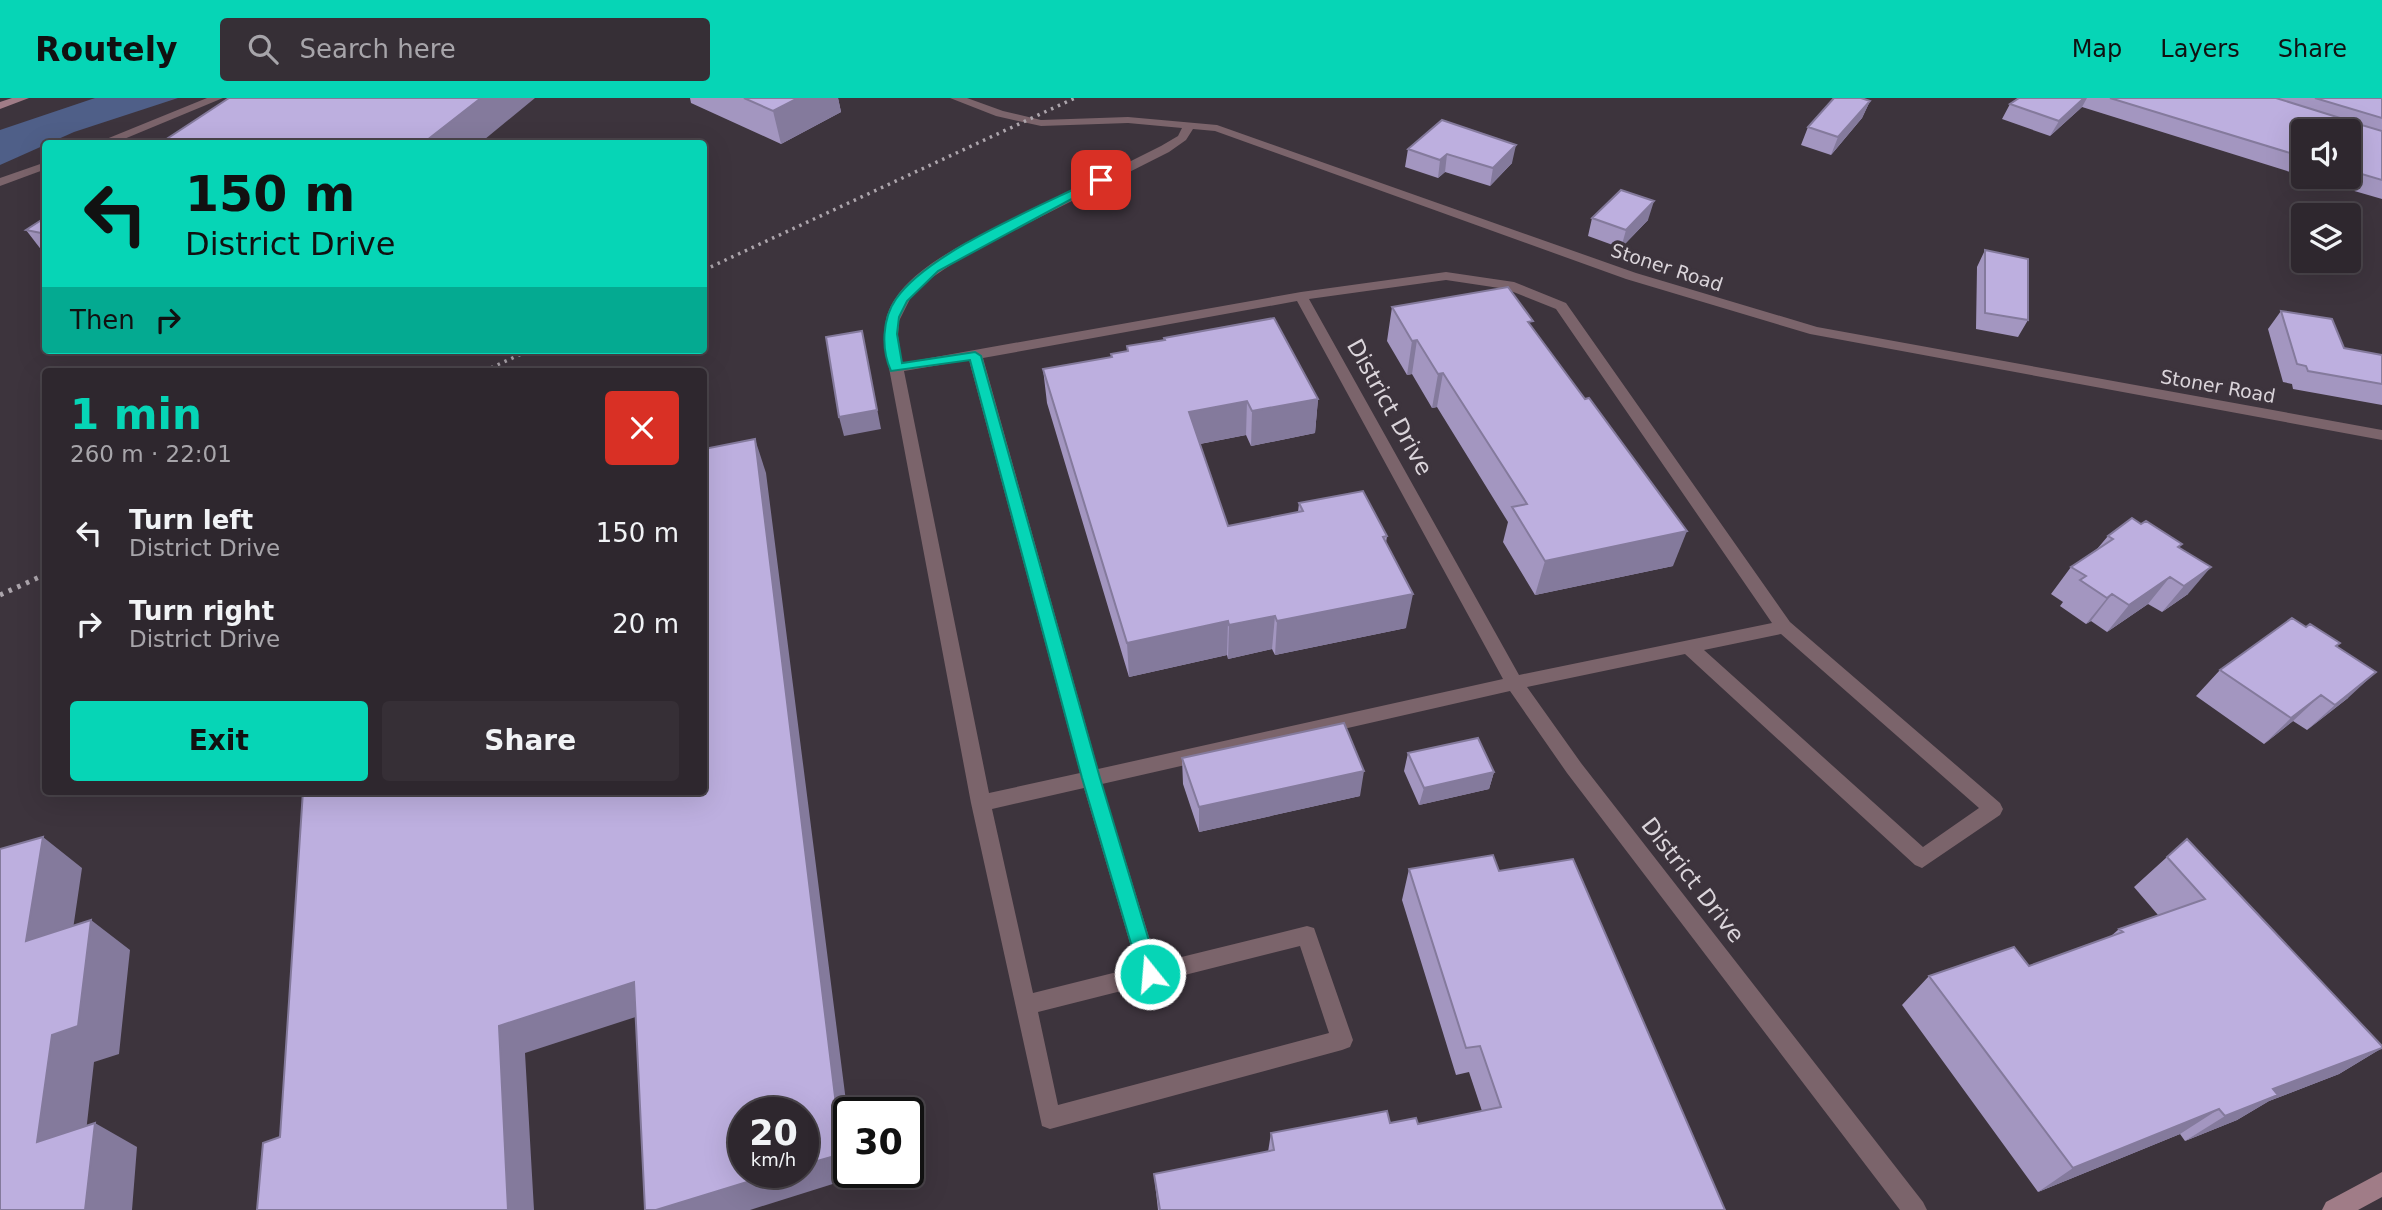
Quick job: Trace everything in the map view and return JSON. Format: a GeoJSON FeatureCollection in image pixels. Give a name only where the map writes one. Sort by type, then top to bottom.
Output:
{"type":"FeatureCollection","features":[{"type":"Feature","properties":{"kind":"main road"},"geometry":{"type":"LineString","coordinates":[[0,106],[23,98]]}},
{"type":"Feature","properties":{"kind":"main road"},"geometry":{"type":"LineString","coordinates":[[2334,1210],[2382,1184]]}},
{"type":"Feature","properties":{"kind":"street"},"geometry":{"type":"LineString","coordinates":[[110,140],[217,98]]}},
{"type":"Feature","properties":{"kind":"street","name":"Stoner Road"},"geometry":{"type":"LineString","coordinates":[[956,98],[1000,114],[1041,123],[1116,120],[1190,125],[1233,133],[1631,276],[1815,331],[2382,435]]}},
{"type":"Feature","properties":{"kind":"street"},"geometry":{"type":"LineString","coordinates":[[1026,1005],[1307,935],[1342,1040],[1050,1118],[981,803],[896,368],[891,334],[893,317],[902,299],[916,283],[960,252],[1166,149],[1182,138],[1190,125]]}},
{"type":"Feature","properties":{"kind":"street"},"geometry":{"type":"LineString","coordinates":[[0,183],[42,167]]}},
{"type":"Feature","properties":{"kind":"street"},"geometry":{"type":"LineString","coordinates":[[896,368],[1075,338],[1162,319],[1446,276],[1509,285],[1562,306],[1784,627],[1993,809],[1922,859],[1689,647]]}},
{"type":"Feature","properties":{"kind":"street","name":"District Drive"},"geometry":{"type":"LineString","coordinates":[[1301,296],[1514,683],[1574,768],[1915,1210]]}},
{"type":"Feature","properties":{"kind":"street"},"geometry":{"type":"LineString","coordinates":[[975,356],[1091,778],[1150,974]]}},
{"type":"Feature","properties":{"kind":"street"},"geometry":{"type":"LineString","coordinates":[[981,803],[1514,683],[1784,627]]}},
{"type":"Feature","properties":{"kind":"water"},"geometry":{"type":"Polygon","coordinates":[[[95,98],[178,98],[56,140],[42,140],[42,146],[0,165],[0,130],[95,98]]]}},
{"type":"Feature","properties":{"kind":"building"},"geometry":{"type":"Polygon","coordinates":[[[229,98],[481,98],[427,140],[165,140],[229,98]]]}},
{"type":"Feature","properties":{"kind":"building"},"geometry":{"type":"Polygon","coordinates":[[[744,98],[798,98],[773,111],[744,98]]]}},
{"type":"Feature","properties":{"kind":"building"},"geometry":{"type":"Polygon","coordinates":[[[1834,98],[1861,98],[1870,101],[1838,137],[1808,127],[1834,98]]]}},
{"type":"Feature","properties":{"kind":"building"},"geometry":{"type":"Polygon","coordinates":[[[2019,98],[2084,98],[2059,121],[2010,104],[2019,98]]]}},
{"type":"Feature","properties":{"kind":"building"},"geometry":{"type":"Polygon","coordinates":[[[2110,98],[2276,98],[2340,118],[2356,118],[2291,119],[2291,153],[2110,98]]]}},
{"type":"Feature","properties":{"kind":"building"},"geometry":{"type":"Polygon","coordinates":[[[2315,98],[2382,98],[2382,118],[2315,98]]]}},
{"type":"Feature","properties":{"kind":"building"},"geometry":{"type":"Polygon","coordinates":[[[1442,120],[1516,145],[1493,168],[1447,154],[1440,160],[1408,149],[1442,120]]]}},
{"type":"Feature","properties":{"kind":"building"},"geometry":{"type":"Polygon","coordinates":[[[2361,125],[2382,131],[2382,180],[2361,174],[2361,125]]]}},
{"type":"Feature","properties":{"kind":"building"},"geometry":{"type":"Polygon","coordinates":[[[1621,190],[1654,201],[1626,230],[1592,218],[1621,190]]]}},
{"type":"Feature","properties":{"kind":"building"},"geometry":{"type":"Polygon","coordinates":[[[42,220],[42,233],[26,230],[42,220]]]}},
{"type":"Feature","properties":{"kind":"building"},"geometry":{"type":"Polygon","coordinates":[[[1985,250],[2028,259],[2028,320],[1985,313],[1985,250]]]}},
{"type":"Feature","properties":{"kind":"building"},"geometry":{"type":"Polygon","coordinates":[[[1508,287],[1533,321],[1528,322],[1585,399],[1589,398],[1687,531],[1545,561],[1512,507],[1527,504],[1443,373],[1438,374],[1417,340],[1412,341],[1392,307],[1508,287]]]}},
{"type":"Feature","properties":{"kind":"building"},"geometry":{"type":"Polygon","coordinates":[[[2281,311],[2332,319],[2344,348],[2382,355],[2382,384],[2308,371],[2306,366],[2297,364],[2281,311]]]}},
{"type":"Feature","properties":{"kind":"building"},"geometry":{"type":"Polygon","coordinates":[[[1274,318],[1318,399],[1252,411],[1247,401],[1189,412],[1228,526],[1303,511],[1299,503],[1363,491],[1413,594],[1277,621],[1275,616],[1229,625],[1228,621],[1127,643],[1043,369],[1112,357],[1111,354],[1128,351],[1127,346],[1274,318]]]}},
{"type":"Feature","properties":{"kind":"building"},"geometry":{"type":"Polygon","coordinates":[[[862,331],[877,410],[839,417],[826,337],[862,331]]]}},
{"type":"Feature","properties":{"kind":"building"},"geometry":{"type":"Polygon","coordinates":[[[755,439],[835,1097],[833,1157],[819,1160],[819,1097],[728,1097],[728,1188],[656,1210],[645,1210],[634,982],[499,1026],[508,1210],[257,1210],[263,1143],[280,1137],[303,795],[707,795],[707,448],[755,439]]]}},
{"type":"Feature","properties":{"kind":"building"},"geometry":{"type":"Polygon","coordinates":[[[2132,518],[2141,524],[2146,521],[2182,544],[2178,547],[2211,567],[2184,586],[2170,577],[2129,605],[2112,594],[2107,598],[2080,580],[2086,576],[2071,567],[2113,539],[2108,536],[2132,518]]]}},
{"type":"Feature","properties":{"kind":"building"},"geometry":{"type":"Polygon","coordinates":[[[2292,618],[2306,627],[2310,624],[2340,643],[2336,646],[2376,672],[2335,705],[2321,695],[2291,718],[2220,670],[2292,618]]]}},
{"type":"Feature","properties":{"kind":"building"},"geometry":{"type":"Polygon","coordinates":[[[1344,723],[1364,771],[1199,807],[1182,758],[1344,723]]]}},
{"type":"Feature","properties":{"kind":"building"},"geometry":{"type":"Polygon","coordinates":[[[1478,738],[1494,772],[1424,788],[1408,753],[1478,738]]]}},
{"type":"Feature","properties":{"kind":"building"},"geometry":{"type":"Polygon","coordinates":[[[43,837],[26,941],[91,920],[78,1026],[52,1035],[37,1142],[95,1123],[85,1210],[0,1210],[0,849],[43,837]]]}},
{"type":"Feature","properties":{"kind":"building"},"geometry":{"type":"Polygon","coordinates":[[[2187,839],[2382,1048],[2273,1089],[2278,1095],[2225,1116],[2219,1109],[2073,1168],[1929,976],[2014,947],[2029,966],[2123,932],[2119,929],[2205,899],[2167,857],[2187,839]]]}},
{"type":"Feature","properties":{"kind":"building"},"geometry":{"type":"Polygon","coordinates":[[[1493,855],[1499,871],[1573,859],[1725,1210],[1160,1210],[1154,1174],[1274,1150],[1271,1133],[1387,1111],[1390,1123],[1416,1118],[1418,1124],[1501,1107],[1480,1046],[1466,1048],[1409,869],[1493,855]]]}},
{"type":"Feature","properties":{"kind":"railway"},"geometry":{"type":"LineString","coordinates":[[707,269],[1075,98]]}},
{"type":"Feature","properties":{"kind":"railway"},"geometry":{"type":"LineString","coordinates":[[491,368],[521,354]]}},
{"type":"Feature","properties":{"kind":"railway"},"geometry":{"type":"LineString","coordinates":[[0,595],[42,576]]}},
{"type":"Feature","properties":{"kind":"route"},"geometry":{"type":"LineString","coordinates":[[1101,180],[934,268],[902,299],[893,317],[891,334],[896,368],[975,356],[1091,778],[1150,974]]}}]}
